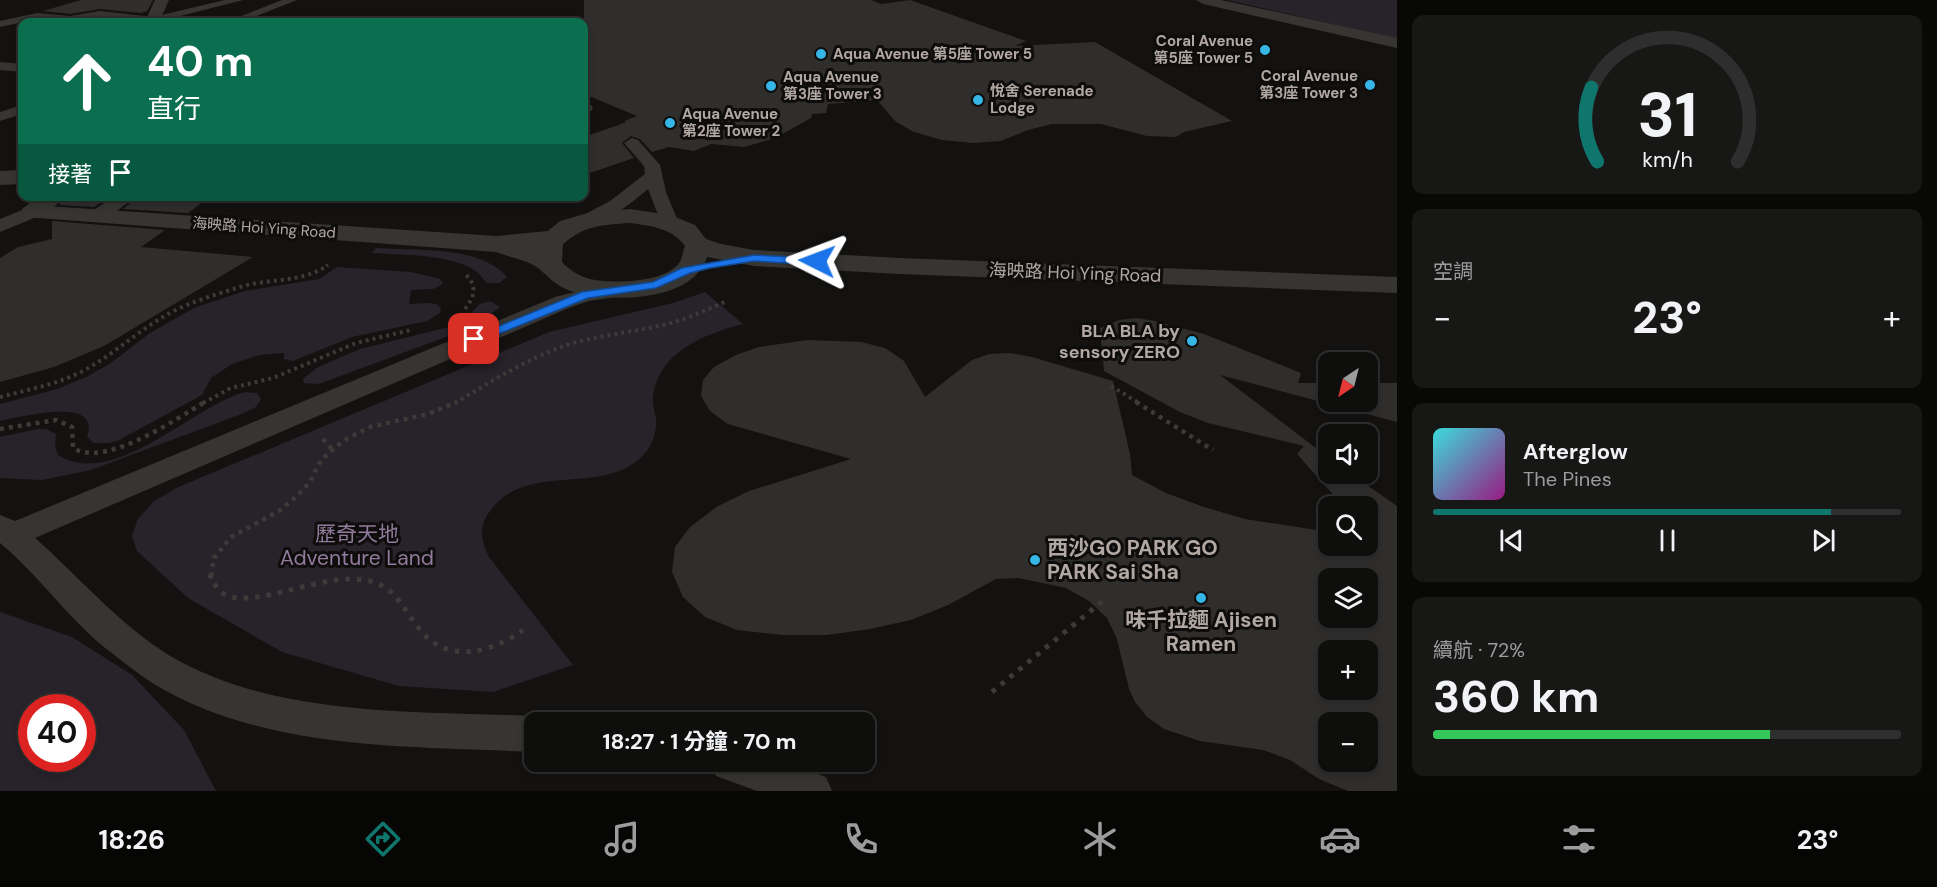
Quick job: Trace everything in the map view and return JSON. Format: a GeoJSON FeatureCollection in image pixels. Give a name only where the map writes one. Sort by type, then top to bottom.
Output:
{"type":"FeatureCollection","features":[{"type":"Feature","properties":{"kind":"street"},"geometry":{"type":"LineString","coordinates":[[152,18],[162,0]]}},
{"type":"Feature","properties":{"kind":"street"},"geometry":{"type":"LineString","coordinates":[[1203,0],[1397,43]]}},
{"type":"Feature","properties":{"kind":"street"},"geometry":{"type":"LineString","coordinates":[[0,178],[18,177]]}},
{"type":"Feature","properties":{"kind":"street"},"geometry":{"type":"LineString","coordinates":[[32,212],[46,201]]}},
{"type":"Feature","properties":{"kind":"street","name":"海映路 Hoi Ying Road"},"geometry":{"type":"LineString","coordinates":[[32,212],[496,244],[528,254],[590,287],[631,289],[669,280],[686,271],[754,258]]}},
{"type":"Feature","properties":{"kind":"street","name":"海映路 Hoi Ying Road"},"geometry":{"type":"LineString","coordinates":[[559,271],[569,228],[590,220],[630,215],[669,221],[690,233],[697,244],[715,251],[754,258],[924,267],[1397,285]]}},
{"type":"Feature","properties":{"kind":"street"},"geometry":{"type":"LineString","coordinates":[[686,271],[698,255],[697,244]]}},
{"type":"Feature","properties":{"kind":"lane"},"geometry":{"type":"LineString","coordinates":[[163,18],[238,0]]}},
{"type":"Feature","properties":{"kind":"lane"},"geometry":{"type":"LineString","coordinates":[[243,18],[292,0]]}},
{"type":"Feature","properties":{"kind":"lane"},"geometry":{"type":"LineString","coordinates":[[76,18],[100,14],[129,18]]}},
{"type":"Feature","properties":{"kind":"lane"},"geometry":{"type":"LineString","coordinates":[[31,18],[37,16],[59,18]]}},
{"type":"Feature","properties":{"kind":"lane"},"geometry":{"type":"LineString","coordinates":[[1,29],[18,23]]}},
{"type":"Feature","properties":{"kind":"lane"},"geometry":{"type":"LineString","coordinates":[[0,66],[18,68]]}},
{"type":"Feature","properties":{"kind":"lane"},"geometry":{"type":"LineString","coordinates":[[0,117],[18,110]]}},
{"type":"Feature","properties":{"kind":"lane"},"geometry":{"type":"LineString","coordinates":[[632,143],[652,165],[653,176],[669,221]]}},
{"type":"Feature","properties":{"kind":"lane"},"geometry":{"type":"LineString","coordinates":[[590,220],[616,205],[653,176]]}},
{"type":"Feature","properties":{"kind":"lane"},"geometry":{"type":"LineString","coordinates":[[96,216],[120,201]]}},
{"type":"Feature","properties":{"kind":"lane"},"geometry":{"type":"LineString","coordinates":[[0,225],[32,212]]}},
{"type":"Feature","properties":{"kind":"lane"},"geometry":{"type":"LineString","coordinates":[[524,733],[319,720],[263,710],[209,692],[162,669],[123,642],[6,530],[559,271]]}},
{"type":"Feature","properties":{"kind":"lane"},"geometry":{"type":"LineString","coordinates":[[758,772],[812,791]]}},
{"type":"Feature","properties":{"kind":"path"},"geometry":{"type":"LineString","coordinates":[[0,396],[55,383],[80,372],[102,360],[163,317],[188,305],[243,286],[315,274],[332,261]]}},
{"type":"Feature","properties":{"kind":"path"},"geometry":{"type":"LineString","coordinates":[[458,313],[474,297],[474,286],[468,276],[462,273]]}},
{"type":"Feature","properties":{"kind":"path"},"geometry":{"type":"LineString","coordinates":[[523,630],[500,646],[472,654],[446,651],[426,639],[409,615],[400,596],[380,583],[355,578],[249,599],[224,594],[210,579],[214,558],[231,537],[279,511],[297,496],[310,482],[321,460],[343,441],[370,427],[428,414],[454,404],[506,372],[570,345],[604,335],[664,325],[688,318],[727,301]]}},
{"type":"Feature","properties":{"kind":"path"},"geometry":{"type":"LineString","coordinates":[[0,429],[56,420],[72,427],[73,447],[80,452],[107,452],[138,440],[231,388],[273,378],[356,343],[419,328]]}},
{"type":"Feature","properties":{"kind":"path"},"geometry":{"type":"LineString","coordinates":[[1111,386],[1212,450]]}},
{"type":"Feature","properties":{"kind":"path"},"geometry":{"type":"LineString","coordinates":[[992,692],[1105,599]]}},
{"type":"Feature","properties":{"kind":"green space"},"geometry":{"type":"Polygon","coordinates":[[[1227,0],[1397,0],[1397,39],[1227,0]]]}},
{"type":"Feature","properties":{"kind":"green space"},"geometry":{"type":"Polygon","coordinates":[[[376,248],[428,250],[464,255],[481,259],[507,277],[499,283],[487,283],[477,272],[455,262],[427,257],[372,253],[376,248]]]}},
{"type":"Feature","properties":{"kind":"green space"},"geometry":{"type":"Polygon","coordinates":[[[337,267],[411,272],[440,279],[443,284],[433,289],[411,290],[409,304],[436,304],[441,308],[440,313],[427,321],[352,337],[293,361],[284,359],[284,353],[259,355],[232,364],[211,378],[202,395],[110,443],[93,443],[87,436],[88,423],[82,416],[71,412],[39,414],[0,421],[0,404],[57,389],[86,377],[111,363],[150,333],[194,308],[245,291],[319,279],[337,267]]]}},
{"type":"Feature","properties":{"kind":"green space","name":"歷奇天地 Adventure Land"},"geometry":{"type":"Polygon","coordinates":[[[705,292],[743,324],[699,339],[674,356],[664,367],[657,380],[653,396],[656,427],[652,442],[644,455],[624,469],[607,475],[552,481],[518,489],[503,497],[490,511],[482,528],[484,545],[489,557],[573,665],[493,692],[399,686],[282,652],[188,598],[137,551],[132,536],[138,519],[153,502],[176,488],[549,332],[673,303],[705,292]]]}},
{"type":"Feature","properties":{"kind":"green space"},"geometry":{"type":"Polygon","coordinates":[[[490,301],[500,307],[478,324],[319,384],[304,383],[303,379],[318,367],[360,349],[449,327],[463,320],[480,304],[490,301]]]}},
{"type":"Feature","properties":{"kind":"green space"},"geometry":{"type":"Polygon","coordinates":[[[245,392],[257,393],[261,399],[256,407],[91,470],[42,480],[0,478],[0,437],[46,429],[56,434],[55,446],[58,455],[80,463],[103,462],[128,454],[224,400],[245,392]]]}},
{"type":"Feature","properties":{"kind":"green space"},"geometry":{"type":"Polygon","coordinates":[[[0,612],[72,637],[132,675],[184,730],[216,791],[0,791],[0,612]]]}},
{"type":"Feature","properties":{"kind":"building"},"geometry":{"type":"Polygon","coordinates":[[[81,0],[153,0],[147,11],[141,13],[100,9],[70,14],[43,11],[81,0]]]}},
{"type":"Feature","properties":{"kind":"building"},"geometry":{"type":"Polygon","coordinates":[[[584,0],[871,0],[881,4],[910,0],[1026,41],[1015,46],[1095,42],[1232,121],[1184,132],[1176,137],[1147,136],[1101,124],[1052,124],[1028,130],[1001,141],[973,143],[942,140],[914,132],[896,122],[877,100],[828,104],[826,113],[812,114],[811,118],[775,138],[744,147],[711,144],[694,151],[669,147],[652,152],[640,139],[631,136],[622,143],[634,158],[588,174],[588,136],[627,122],[624,121],[637,116],[588,96],[588,18],[584,18],[584,0]]]}},
{"type":"Feature","properties":{"kind":"building"},"geometry":{"type":"Polygon","coordinates":[[[62,201],[103,201],[94,207],[59,205],[62,201]]]}},
{"type":"Feature","properties":{"kind":"building"},"geometry":{"type":"Polygon","coordinates":[[[133,201],[204,201],[188,213],[123,209],[133,201]]]}},
{"type":"Feature","properties":{"kind":"building"},"geometry":{"type":"Polygon","coordinates":[[[52,221],[165,230],[141,247],[253,257],[104,346],[54,367],[0,382],[0,258],[18,247],[52,239],[52,221]]]}},
{"type":"Feature","properties":{"kind":"building","name":"西沙GO PARK GO PARK Sai Sha"},"geometry":{"type":"Polygon","coordinates":[[[1136,318],[1155,321],[1204,334],[1301,373],[1298,383],[1318,383],[1318,401],[1220,375],[1318,450],[1318,478],[1297,454],[1304,446],[1208,423],[1180,412],[1104,371],[1100,328],[1119,320],[1136,318]]]}},
{"type":"Feature","properties":{"kind":"building","name":"西沙GO PARK GO PARK Sai Sha"},"geometry":{"type":"Polygon","coordinates":[[[808,340],[861,342],[885,348],[904,361],[925,397],[972,360],[989,354],[1010,353],[1032,357],[1113,381],[1130,454],[1132,475],[1166,493],[1204,507],[1245,519],[1318,530],[1318,556],[1378,556],[1378,496],[1334,496],[1324,484],[1365,484],[1397,506],[1397,791],[1348,791],[1319,779],[1290,760],[1263,750],[1200,741],[1164,729],[1147,717],[1135,702],[1129,689],[1117,639],[1107,618],[1089,601],[1066,588],[1018,578],[996,579],[948,605],[911,620],[827,635],[782,635],[737,630],[705,617],[683,597],[672,572],[675,547],[690,527],[718,506],[749,491],[851,459],[728,424],[710,411],[701,396],[703,380],[714,367],[736,355],[759,347],[808,340]]]}},
{"type":"Feature","properties":{"kind":"building","name":"西沙GO PARK GO PARK Sai Sha"},"geometry":{"type":"Polygon","coordinates":[[[1378,383],[1397,383],[1397,422],[1359,412],[1378,412],[1378,383]]]}},
{"type":"Feature","properties":{"kind":"place","name":"Coral Avenue 第5座 Tower 5"},"geometry":{"type":"Point","coordinates":[1265,50]}},
{"type":"Feature","properties":{"kind":"place","name":"Aqua Avenue 第5座 Tower 5"},"geometry":{"type":"Point","coordinates":[821,54]}},
{"type":"Feature","properties":{"kind":"place","name":"Coral Avenue 第3座 Tower 3"},"geometry":{"type":"Point","coordinates":[1370,85]}},
{"type":"Feature","properties":{"kind":"place","name":"Aqua Avenue 第3座 Tower 3"},"geometry":{"type":"Point","coordinates":[771,86]}},
{"type":"Feature","properties":{"kind":"place","name":"悅舍 Serenade Lodge"},"geometry":{"type":"Point","coordinates":[978,100]}},
{"type":"Feature","properties":{"kind":"place","name":"Aqua Avenue 第2座 Tower 2"},"geometry":{"type":"Point","coordinates":[670,123]}},
{"type":"Feature","properties":{"kind":"place","name":"BLA BLA by sensory ZERO"},"geometry":{"type":"Point","coordinates":[1192,341]}},
{"type":"Feature","properties":{"kind":"place","name":"西沙GO PARK GO PARK Sai Sha"},"geometry":{"type":"Point","coordinates":[1035,560]}},
{"type":"Feature","properties":{"kind":"place","name":"味千拉麵 Ajisen Ramen"},"geometry":{"type":"Point","coordinates":[1201,598]}},
{"type":"Feature","properties":{"kind":"route"},"geometry":{"type":"LineString","coordinates":[[474,339],[563,302],[586,295],[656,285],[686,271],[710,265],[754,258],[817,261]]}}]}
